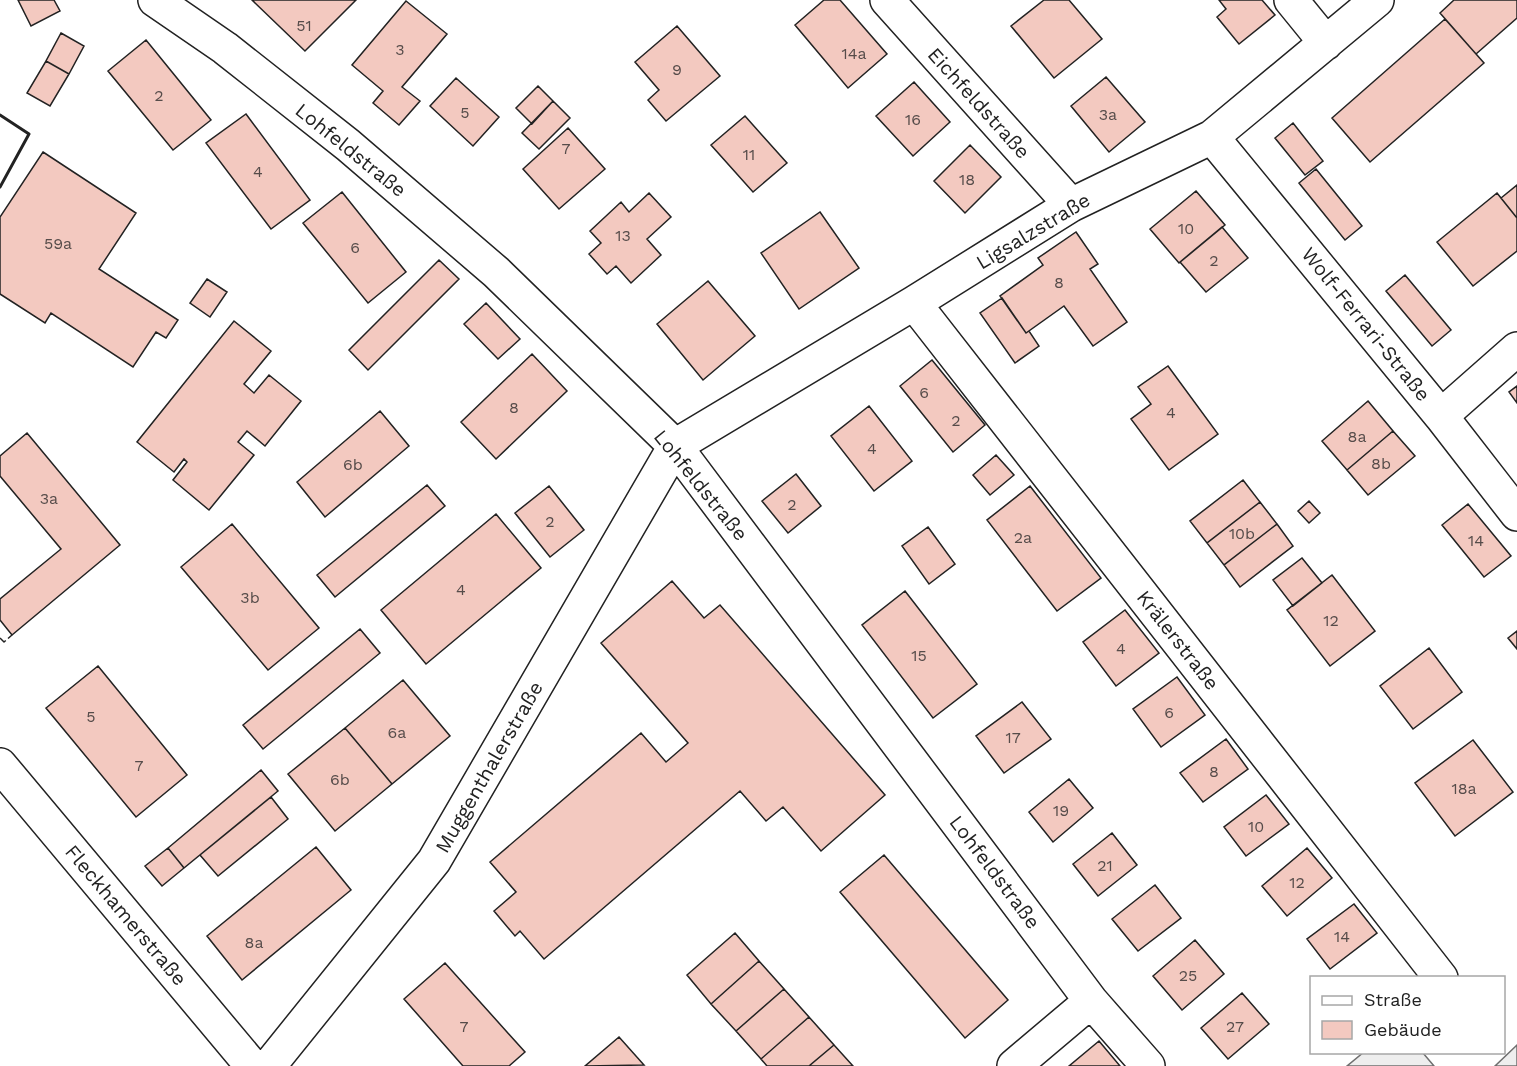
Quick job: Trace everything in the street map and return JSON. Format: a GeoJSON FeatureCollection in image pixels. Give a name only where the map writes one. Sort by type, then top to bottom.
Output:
{"type":"FeatureCollection","features":[{"type":"Feature","properties":{"kind":"street","name":"Lohfeldstraße"},"geometry":{"type":"LineString","coordinates":[[155,0],[225,48],[383,175],[496,272],[675,446],[1091,1000],[1148,1066]]}},
{"type":"Feature","properties":{"kind":"street","name":"Eichfeldstraße"},"geometry":{"type":"LineString","coordinates":[[887,0],[1071,205]]}},
{"type":"Feature","properties":{"kind":"street"},"geometry":{"type":"LineString","coordinates":[[1291,0],[1326,43]]}},
{"type":"Feature","properties":{"kind":"street","name":"Ligsalzstraße"},"geometry":{"type":"LineString","coordinates":[[675,446],[914,303],[1071,205],[1212,137],[1377,0]]}},
{"type":"Feature","properties":{"kind":"street","name":"Wolf-Ferrari-Straße"},"geometry":{"type":"LineString","coordinates":[[1212,137],[1441,416],[1517,513]]}},
{"type":"Feature","properties":{"kind":"street","name":"Krälerstraße"},"geometry":{"type":"LineString","coordinates":[[914,303],[1440,976]]}},
{"type":"Feature","properties":{"kind":"street"},"geometry":{"type":"LineString","coordinates":[[1441,416],[1517,349]]}},
{"type":"Feature","properties":{"kind":"street","name":"Muggenthalerstraße"},"geometry":{"type":"LineString","coordinates":[[270,1066],[435,861],[675,446]]}},
{"type":"Feature","properties":{"kind":"street","name":"Fleckhamerstraße"},"geometry":{"type":"LineString","coordinates":[[0,765],[252,1066]]}},
{"type":"Feature","properties":{"kind":"street"},"geometry":{"type":"LineString","coordinates":[[1014,1066],[1091,1000]]}},
{"type":"Feature","properties":{"kind":"shaded area"},"geometry":{"type":"Polygon","coordinates":[[[1517,1045],[1517,1066],[1495,1066],[1517,1045]]]}},
{"type":"Feature","properties":{"kind":"shaded area"},"geometry":{"type":"Polygon","coordinates":[[[1362,1054],[1424,1054],[1434,1066],[1347,1066],[1362,1054]]]}},
{"type":"Feature","properties":{"kind":"building"},"geometry":{"type":"Polygon","coordinates":[[[18,0],[54,0],[60,11],[31,26],[18,0]]]}},
{"type":"Feature","properties":{"kind":"building"},"geometry":{"type":"Polygon","coordinates":[[[252,0],[356,0],[305,51],[252,0]]]}},
{"type":"Feature","properties":{"kind":"building"},"geometry":{"type":"Polygon","coordinates":[[[824,0],[840,0],[887,54],[848,88],[795,25],[824,0]]]}},
{"type":"Feature","properties":{"kind":"building"},"geometry":{"type":"Polygon","coordinates":[[[1044,0],[1069,0],[1102,39],[1054,78],[1011,26],[1044,0]]]}},
{"type":"Feature","properties":{"kind":"building"},"geometry":{"type":"Polygon","coordinates":[[[1219,0],[1262,0],[1275,15],[1239,44],[1217,17],[1226,9],[1219,0]]]}},
{"type":"Feature","properties":{"kind":"building"},"geometry":{"type":"Polygon","coordinates":[[[1454,0],[1517,0],[1517,18],[1476,54],[1440,13],[1454,0]]]}},
{"type":"Feature","properties":{"kind":"building"},"geometry":{"type":"Polygon","coordinates":[[[406,1],[447,34],[402,87],[420,101],[399,125],[373,103],[383,91],[352,65],[406,1]]]}},
{"type":"Feature","properties":{"kind":"building"},"geometry":{"type":"Polygon","coordinates":[[[1445,19],[1484,63],[1370,162],[1332,118],[1445,19]]]}},
{"type":"Feature","properties":{"kind":"building"},"geometry":{"type":"Polygon","coordinates":[[[677,26],[720,76],[666,121],[648,100],[659,90],[635,62],[677,26]]]}},
{"type":"Feature","properties":{"kind":"building"},"geometry":{"type":"Polygon","coordinates":[[[61,33],[84,46],[69,74],[46,61],[61,33]]]}},
{"type":"Feature","properties":{"kind":"building"},"geometry":{"type":"Polygon","coordinates":[[[146,40],[211,120],[173,150],[108,71],[146,40]]]}},
{"type":"Feature","properties":{"kind":"building"},"geometry":{"type":"Polygon","coordinates":[[[46,61],[69,74],[50,106],[27,93],[46,61]]]}},
{"type":"Feature","properties":{"kind":"building"},"geometry":{"type":"Polygon","coordinates":[[[1106,77],[1145,122],[1109,152],[1071,106],[1106,77]]]}},
{"type":"Feature","properties":{"kind":"building"},"geometry":{"type":"Polygon","coordinates":[[[456,78],[499,117],[473,146],[430,106],[456,78]]]}},
{"type":"Feature","properties":{"kind":"building"},"geometry":{"type":"Polygon","coordinates":[[[914,82],[950,122],[913,156],[876,116],[914,82]]]}},
{"type":"Feature","properties":{"kind":"building"},"geometry":{"type":"Polygon","coordinates":[[[538,86],[553,101],[532,124],[516,108],[538,86]]]}},
{"type":"Feature","properties":{"kind":"building"},"geometry":{"type":"Polygon","coordinates":[[[553,101],[570,118],[539,149],[522,133],[553,101]]]}},
{"type":"Feature","properties":{"kind":"building"},"geometry":{"type":"Polygon","coordinates":[[[246,114],[310,200],[271,229],[206,143],[246,114]]]}},
{"type":"Feature","properties":{"kind":"building"},"geometry":{"type":"Polygon","coordinates":[[[745,116],[787,163],[753,192],[711,145],[745,116]]]}},
{"type":"Feature","properties":{"kind":"building"},"geometry":{"type":"Polygon","coordinates":[[[1293,123],[1323,161],[1305,175],[1275,138],[1293,123]]]}},
{"type":"Feature","properties":{"kind":"building"},"geometry":{"type":"Polygon","coordinates":[[[568,128],[605,169],[559,209],[523,169],[568,128]]]}},
{"type":"Feature","properties":{"kind":"building"},"geometry":{"type":"Polygon","coordinates":[[[970,145],[1001,177],[965,213],[934,181],[970,145]]]}},
{"type":"Feature","properties":{"kind":"building"},"geometry":{"type":"Polygon","coordinates":[[[43,152],[136,213],[99,269],[178,320],[166,338],[156,332],[133,367],[51,313],[45,323],[0,294],[0,217],[43,152]]]}},
{"type":"Feature","properties":{"kind":"building"},"geometry":{"type":"Polygon","coordinates":[[[1316,169],[1362,226],[1345,240],[1299,183],[1316,169]]]}},
{"type":"Feature","properties":{"kind":"building"},"geometry":{"type":"Polygon","coordinates":[[[1517,185],[1517,218],[1501,198],[1517,185]]]}},
{"type":"Feature","properties":{"kind":"building"},"geometry":{"type":"Polygon","coordinates":[[[1196,191],[1225,225],[1179,263],[1150,229],[1196,191]]]}},
{"type":"Feature","properties":{"kind":"building"},"geometry":{"type":"Polygon","coordinates":[[[342,192],[406,272],[368,303],[303,223],[342,192]]]}},
{"type":"Feature","properties":{"kind":"building"},"geometry":{"type":"Polygon","coordinates":[[[649,193],[671,217],[647,239],[661,255],[631,283],[616,266],[607,274],[589,254],[601,243],[590,231],[621,202],[629,212],[649,193]]]}},
{"type":"Feature","properties":{"kind":"building"},"geometry":{"type":"Polygon","coordinates":[[[1497,193],[1517,218],[1517,251],[1473,286],[1437,242],[1497,193]]]}},
{"type":"Feature","properties":{"kind":"building"},"geometry":{"type":"Polygon","coordinates":[[[820,212],[859,268],[799,309],[761,253],[820,212]]]}},
{"type":"Feature","properties":{"kind":"building"},"geometry":{"type":"Polygon","coordinates":[[[1222,227],[1248,258],[1206,292],[1180,262],[1222,227]]]}},
{"type":"Feature","properties":{"kind":"building"},"geometry":{"type":"Polygon","coordinates":[[[1076,232],[1098,264],[1090,269],[1127,322],[1093,346],[1064,306],[1026,333],[1000,296],[1043,265],[1038,258],[1076,232]]]}},
{"type":"Feature","properties":{"kind":"building"},"geometry":{"type":"Polygon","coordinates":[[[439,260],[459,279],[368,370],[349,350],[439,260]]]}},
{"type":"Feature","properties":{"kind":"building"},"geometry":{"type":"Polygon","coordinates":[[[1405,275],[1451,330],[1432,346],[1386,291],[1405,275]]]}},
{"type":"Feature","properties":{"kind":"building"},"geometry":{"type":"Polygon","coordinates":[[[207,279],[227,292],[210,317],[190,303],[207,279]]]}},
{"type":"Feature","properties":{"kind":"building"},"geometry":{"type":"Polygon","coordinates":[[[708,281],[755,336],[703,380],[657,324],[708,281]]]}},
{"type":"Feature","properties":{"kind":"building"},"geometry":{"type":"Polygon","coordinates":[[[1002,298],[1026,333],[1029,331],[1039,346],[1015,363],[980,313],[1002,298]]]}},
{"type":"Feature","properties":{"kind":"building"},"geometry":{"type":"Polygon","coordinates":[[[486,303],[520,339],[498,359],[464,324],[486,303]]]}},
{"type":"Feature","properties":{"kind":"building"},"geometry":{"type":"Polygon","coordinates":[[[234,321],[271,351],[244,384],[254,393],[269,375],[301,401],[265,446],[247,431],[238,442],[254,455],[209,510],[173,480],[187,462],[184,459],[174,472],[137,442],[234,321]]]}},
{"type":"Feature","properties":{"kind":"building"},"geometry":{"type":"Polygon","coordinates":[[[532,354],[567,391],[496,459],[461,422],[532,354]]]}},
{"type":"Feature","properties":{"kind":"building"},"geometry":{"type":"Polygon","coordinates":[[[932,360],[985,425],[953,452],[900,386],[932,360]]]}},
{"type":"Feature","properties":{"kind":"building"},"geometry":{"type":"Polygon","coordinates":[[[1168,366],[1218,434],[1169,470],[1131,419],[1151,404],[1138,387],[1168,366]]]}},
{"type":"Feature","properties":{"kind":"building"},"geometry":{"type":"Polygon","coordinates":[[[1517,386],[1517,403],[1509,392],[1517,386]]]}},
{"type":"Feature","properties":{"kind":"building"},"geometry":{"type":"Polygon","coordinates":[[[1368,401],[1393,431],[1347,470],[1322,441],[1368,401]]]}},
{"type":"Feature","properties":{"kind":"building"},"geometry":{"type":"Polygon","coordinates":[[[869,406],[912,461],[874,491],[831,436],[869,406]]]}},
{"type":"Feature","properties":{"kind":"building"},"geometry":{"type":"Polygon","coordinates":[[[380,411],[409,446],[325,517],[297,482],[380,411]]]}},
{"type":"Feature","properties":{"kind":"building"},"geometry":{"type":"Polygon","coordinates":[[[1393,431],[1415,456],[1368,495],[1347,470],[1393,431]]]}},
{"type":"Feature","properties":{"kind":"building"},"geometry":{"type":"Polygon","coordinates":[[[27,433],[120,545],[12,635],[0,620],[0,599],[61,549],[0,476],[0,456],[27,433]]]}},
{"type":"Feature","properties":{"kind":"building"},"geometry":{"type":"Polygon","coordinates":[[[996,455],[1014,475],[990,495],[973,475],[996,455]]]}},
{"type":"Feature","properties":{"kind":"building"},"geometry":{"type":"Polygon","coordinates":[[[796,474],[821,506],[788,533],[762,501],[796,474]]]}},
{"type":"Feature","properties":{"kind":"building"},"geometry":{"type":"Polygon","coordinates":[[[1243,480],[1260,502],[1207,543],[1190,521],[1243,480]]]}},
{"type":"Feature","properties":{"kind":"building"},"geometry":{"type":"Polygon","coordinates":[[[427,485],[445,506],[335,597],[317,575],[427,485]]]}},
{"type":"Feature","properties":{"kind":"building"},"geometry":{"type":"Polygon","coordinates":[[[549,486],[584,530],[550,557],[515,513],[549,486]]]}},
{"type":"Feature","properties":{"kind":"building"},"geometry":{"type":"Polygon","coordinates":[[[1030,486],[1101,578],[1057,611],[987,520],[1030,486]]]}},
{"type":"Feature","properties":{"kind":"building"},"geometry":{"type":"Polygon","coordinates":[[[1309,501],[1320,513],[1309,523],[1298,511],[1309,501]]]}},
{"type":"Feature","properties":{"kind":"building"},"geometry":{"type":"Polygon","coordinates":[[[1260,502],[1277,524],[1224,565],[1207,543],[1260,502]]]}},
{"type":"Feature","properties":{"kind":"building"},"geometry":{"type":"Polygon","coordinates":[[[1468,504],[1511,556],[1484,577],[1442,525],[1468,504]]]}},
{"type":"Feature","properties":{"kind":"building"},"geometry":{"type":"Polygon","coordinates":[[[496,514],[541,568],[426,664],[381,610],[496,514]]]}},
{"type":"Feature","properties":{"kind":"building"},"geometry":{"type":"Polygon","coordinates":[[[232,524],[319,628],[268,670],[181,567],[232,524]]]}},
{"type":"Feature","properties":{"kind":"building"},"geometry":{"type":"Polygon","coordinates":[[[1277,524],[1293,546],[1240,587],[1224,565],[1277,524]]]}},
{"type":"Feature","properties":{"kind":"building"},"geometry":{"type":"Polygon","coordinates":[[[928,527],[955,564],[929,584],[902,546],[928,527]]]}},
{"type":"Feature","properties":{"kind":"building"},"geometry":{"type":"Polygon","coordinates":[[[1302,558],[1322,583],[1293,606],[1273,580],[1302,558]]]}},
{"type":"Feature","properties":{"kind":"building"},"geometry":{"type":"Polygon","coordinates":[[[1332,575],[1375,631],[1330,666],[1287,610],[1332,575]]]}},
{"type":"Feature","properties":{"kind":"building"},"geometry":{"type":"Polygon","coordinates":[[[672,581],[704,618],[720,605],[885,795],[821,851],[783,807],[766,821],[740,791],[544,959],[520,931],[515,936],[494,911],[516,892],[490,862],[641,733],[666,762],[688,743],[601,643],[672,581]]]}},
{"type":"Feature","properties":{"kind":"building"},"geometry":{"type":"Polygon","coordinates":[[[905,591],[977,684],[933,718],[862,625],[905,591]]]}},
{"type":"Feature","properties":{"kind":"building"},"geometry":{"type":"Polygon","coordinates":[[[1125,610],[1159,653],[1116,686],[1083,642],[1125,610]]]}},
{"type":"Feature","properties":{"kind":"building"},"geometry":{"type":"Polygon","coordinates":[[[360,629],[380,653],[263,749],[243,725],[360,629]]]}},
{"type":"Feature","properties":{"kind":"building"},"geometry":{"type":"Polygon","coordinates":[[[1517,631],[1517,649],[1508,638],[1517,631]]]}},
{"type":"Feature","properties":{"kind":"building"},"geometry":{"type":"Polygon","coordinates":[[[1429,648],[1462,692],[1413,729],[1380,686],[1429,648]]]}},
{"type":"Feature","properties":{"kind":"building"},"geometry":{"type":"Polygon","coordinates":[[[98,666],[187,775],[136,817],[46,708],[98,666]]]}},
{"type":"Feature","properties":{"kind":"building"},"geometry":{"type":"Polygon","coordinates":[[[1177,677],[1205,715],[1161,747],[1133,709],[1177,677]]]}},
{"type":"Feature","properties":{"kind":"building"},"geometry":{"type":"Polygon","coordinates":[[[403,680],[450,736],[392,784],[345,728],[403,680]]]}},
{"type":"Feature","properties":{"kind":"building"},"geometry":{"type":"Polygon","coordinates":[[[1022,702],[1051,739],[1004,773],[976,736],[1022,702]]]}},
{"type":"Feature","properties":{"kind":"building"},"geometry":{"type":"Polygon","coordinates":[[[345,728],[392,784],[335,831],[288,774],[345,728]]]}},
{"type":"Feature","properties":{"kind":"building"},"geometry":{"type":"Polygon","coordinates":[[[1226,739],[1248,769],[1203,802],[1180,773],[1226,739]]]}},
{"type":"Feature","properties":{"kind":"building"},"geometry":{"type":"Polygon","coordinates":[[[1473,740],[1513,792],[1455,836],[1415,783],[1473,740]]]}},
{"type":"Feature","properties":{"kind":"building"},"geometry":{"type":"Polygon","coordinates":[[[261,770],[278,791],[184,868],[168,848],[261,770]]]}},
{"type":"Feature","properties":{"kind":"building"},"geometry":{"type":"Polygon","coordinates":[[[1069,779],[1093,808],[1053,842],[1029,812],[1069,779]]]}},
{"type":"Feature","properties":{"kind":"building"},"geometry":{"type":"Polygon","coordinates":[[[1266,795],[1289,824],[1246,856],[1224,827],[1266,795]]]}},
{"type":"Feature","properties":{"kind":"building"},"geometry":{"type":"Polygon","coordinates":[[[271,797],[288,819],[218,876],[200,855],[271,797]]]}},
{"type":"Feature","properties":{"kind":"building"},"geometry":{"type":"Polygon","coordinates":[[[1112,833],[1137,865],[1098,896],[1073,864],[1112,833]]]}},
{"type":"Feature","properties":{"kind":"building"},"geometry":{"type":"Polygon","coordinates":[[[316,847],[351,890],[242,980],[207,936],[316,847]]]}},
{"type":"Feature","properties":{"kind":"building"},"geometry":{"type":"Polygon","coordinates":[[[168,848],[184,868],[162,886],[145,866],[168,848]]]}},
{"type":"Feature","properties":{"kind":"building"},"geometry":{"type":"Polygon","coordinates":[[[1307,848],[1332,878],[1287,916],[1262,886],[1307,848]]]}},
{"type":"Feature","properties":{"kind":"building"},"geometry":{"type":"Polygon","coordinates":[[[884,855],[1008,1000],[965,1038],[840,892],[884,855]]]}},
{"type":"Feature","properties":{"kind":"building"},"geometry":{"type":"Polygon","coordinates":[[[1155,885],[1181,918],[1138,951],[1112,919],[1155,885]]]}},
{"type":"Feature","properties":{"kind":"building"},"geometry":{"type":"Polygon","coordinates":[[[1354,904],[1377,933],[1330,969],[1307,939],[1354,904]]]}},
{"type":"Feature","properties":{"kind":"building"},"geometry":{"type":"Polygon","coordinates":[[[735,933],[759,961],[711,1004],[687,975],[735,933]]]}},
{"type":"Feature","properties":{"kind":"building"},"geometry":{"type":"Polygon","coordinates":[[[1195,940],[1224,974],[1182,1010],[1153,976],[1195,940]]]}},
{"type":"Feature","properties":{"kind":"building"},"geometry":{"type":"Polygon","coordinates":[[[759,961],[784,989],[736,1031],[711,1004],[759,961]]]}},
{"type":"Feature","properties":{"kind":"building"},"geometry":{"type":"Polygon","coordinates":[[[445,963],[525,1052],[509,1066],[463,1066],[404,999],[445,963]]]}},
{"type":"Feature","properties":{"kind":"building"},"geometry":{"type":"Polygon","coordinates":[[[784,989],[809,1017],[761,1059],[736,1031],[784,989]]]}},
{"type":"Feature","properties":{"kind":"building"},"geometry":{"type":"Polygon","coordinates":[[[1242,993],[1269,1024],[1228,1059],[1201,1028],[1242,993]]]}},
{"type":"Feature","properties":{"kind":"building"},"geometry":{"type":"Polygon","coordinates":[[[809,1017],[834,1045],[809,1066],[767,1066],[761,1059],[809,1017]]]}},
{"type":"Feature","properties":{"kind":"building"},"geometry":{"type":"Polygon","coordinates":[[[619,1037],[644,1065],[585,1066],[619,1037]]]}},
{"type":"Feature","properties":{"kind":"building"},"geometry":{"type":"Polygon","coordinates":[[[1099,1041],[1120,1066],[1069,1066],[1099,1041]]]}},
{"type":"Feature","properties":{"kind":"building"},"geometry":{"type":"Polygon","coordinates":[[[834,1045],[853,1066],[809,1066],[834,1045]]]}},
{"type":"Feature","properties":{"kind":"fence"},"geometry":{"type":"LineString","coordinates":[[0,638],[4,642],[12,635]]}},
{"type":"Feature","properties":{"kind":"wall"},"geometry":{"type":"LineString","coordinates":[[0,115],[29,134],[0,187]]}}]}
